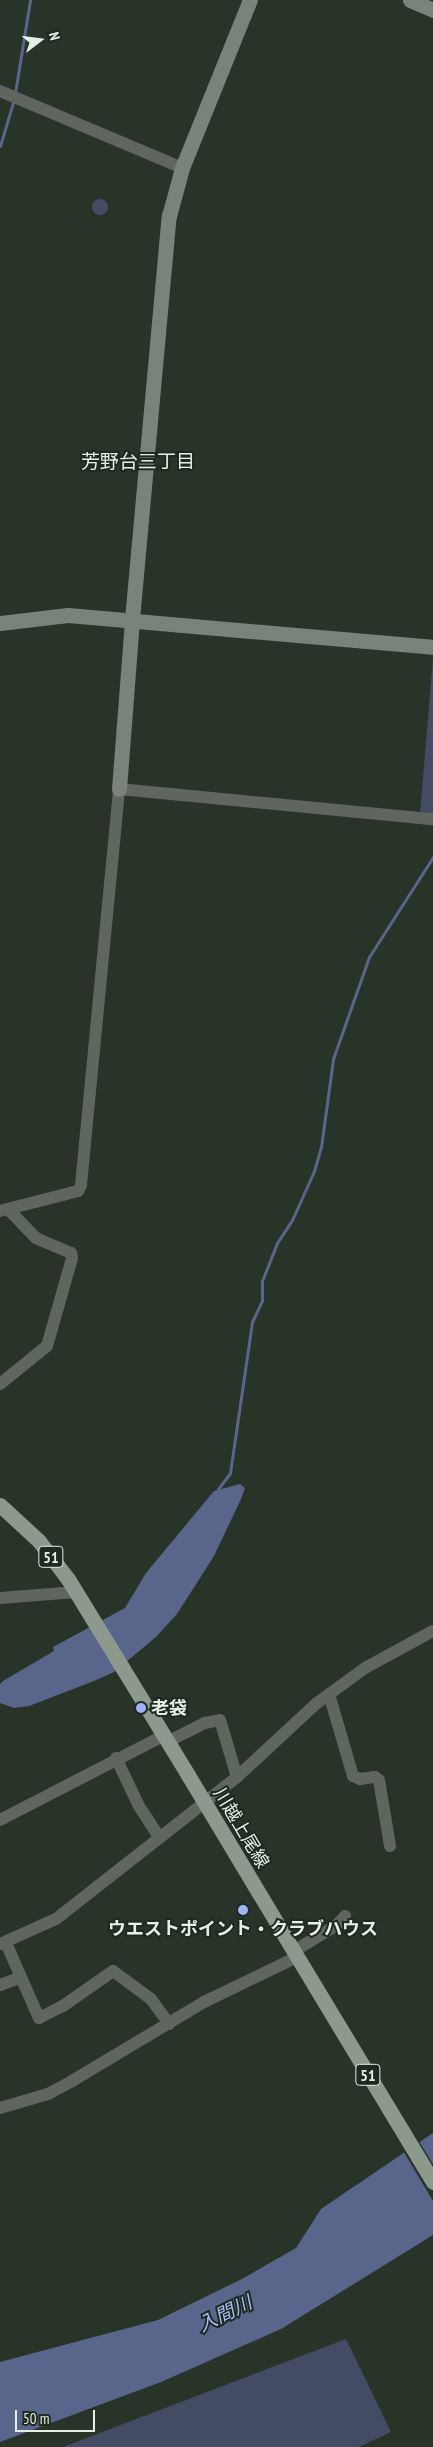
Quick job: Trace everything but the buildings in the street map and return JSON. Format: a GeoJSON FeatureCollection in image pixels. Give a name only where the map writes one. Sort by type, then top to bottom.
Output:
{"type":"FeatureCollection","features":[{"type":"Feature","properties":{"kind":"main road","name":"川越上尾線"},"geometry":{"type":"LineString","coordinates":[[0,1505],[39,1541],[76,1592],[433,2182]]}},
{"type":"Feature","properties":{"kind":"street"},"geometry":{"type":"LineString","coordinates":[[4,1210],[78,1191],[81,1185],[119,789],[164,247],[182,168],[250,0]]}},
{"type":"Feature","properties":{"kind":"street"},"geometry":{"type":"LineString","coordinates":[[410,0],[433,10]]}},
{"type":"Feature","properties":{"kind":"street"},"geometry":{"type":"LineString","coordinates":[[0,91],[182,168]]}},
{"type":"Feature","properties":{"kind":"street"},"geometry":{"type":"LineString","coordinates":[[0,623],[68,615],[132,619],[433,647]]}},
{"type":"Feature","properties":{"kind":"street"},"geometry":{"type":"LineString","coordinates":[[119,789],[433,819]]}},
{"type":"Feature","properties":{"kind":"street"},"geometry":{"type":"LineString","coordinates":[[0,1384],[47,1346],[72,1258],[71,1253],[36,1238],[4,1210]]}},
{"type":"Feature","properties":{"kind":"street"},"geometry":{"type":"LineString","coordinates":[[0,1598],[76,1592]]}},
{"type":"Feature","properties":{"kind":"street"},"geometry":{"type":"LineString","coordinates":[[168,2024],[151,1999],[113,1971],[63,2006],[38,2018],[3,1943],[56,1920],[237,1777],[329,1694],[365,1668],[433,1631]]}},
{"type":"Feature","properties":{"kind":"street"},"geometry":{"type":"LineString","coordinates":[[329,1694],[353,1776],[360,1779],[375,1777],[379,1780],[390,1846]]}},
{"type":"Feature","properties":{"kind":"street"},"geometry":{"type":"LineString","coordinates":[[0,1820],[116,1758],[204,1723],[220,1720],[237,1777]]}},
{"type":"Feature","properties":{"kind":"street"},"geometry":{"type":"LineString","coordinates":[[116,1758],[139,1806],[160,1838]]}},
{"type":"Feature","properties":{"kind":"street"},"geometry":{"type":"LineString","coordinates":[[0,2108],[48,2094],[72,2082],[168,2024],[273,1966],[298,1959],[345,1916]]}},
{"type":"Feature","properties":{"kind":"street"},"geometry":{"type":"LineString","coordinates":[[0,1985],[19,1978]]}},
{"type":"Feature","properties":{"kind":"shaded area"},"geometry":{"type":"Polygon","coordinates":[[[100,199],[108,207],[100,215],[92,207],[100,199]]]}},
{"type":"Feature","properties":{"kind":"shaded area"},"geometry":{"type":"Polygon","coordinates":[[[433,658],[433,815],[420,814],[433,658]]]}},
{"type":"Feature","properties":{"kind":"shaded area"},"geometry":{"type":"Polygon","coordinates":[[[346,2339],[391,2432],[359,2447],[63,2447],[346,2339]]]}},
{"type":"Feature","properties":{"kind":"water"},"geometry":{"type":"Polygon","coordinates":[[[240,1484],[245,1488],[214,1556],[177,1614],[156,1637],[114,1672],[94,1681],[29,1706],[14,1708],[0,1703],[0,1684],[3,1681],[54,1651],[53,1647],[125,1608],[146,1573],[214,1491],[240,1484]]]}},
{"type":"Feature","properties":{"kind":"water","name":"入間川"},"geometry":{"type":"Polygon","coordinates":[[[433,2133],[433,2235],[281,2329],[161,2382],[0,2442],[0,2362],[158,2320],[242,2279],[296,2248],[321,2209],[433,2133]]]}},
{"type":"Feature","properties":{"kind":"pier"},"geometry":{"type":"Polygon","coordinates":[[[417,2138],[433,2164],[433,2201],[402,2149],[417,2138]]]}},
{"type":"Feature","properties":{"kind":"waterway"},"geometry":{"type":"LineString","coordinates":[[15,93],[30,0]]}},
{"type":"Feature","properties":{"kind":"waterway"},"geometry":{"type":"LineString","coordinates":[[0,146],[14,99]]}},
{"type":"Feature","properties":{"kind":"waterway"},"geometry":{"type":"LineString","coordinates":[[218,1489],[230,1473],[252,1322],[262,1301],[262,1281],[277,1243],[292,1220],[314,1171],[321,1147],[333,1059],[369,957],[433,857]]}},
{"type":"Feature","properties":{"kind":"place","name":"老袋"},"geometry":{"type":"Point","coordinates":[141,1708]}},
{"type":"Feature","properties":{"kind":"place","name":"ウエストポイント・クラブハウス"},"geometry":{"type":"Point","coordinates":[243,1910]}},
{"type":"Feature","properties":{"kind":"district","name":"芳野台三丁目"},"geometry":{"type":"Point","coordinates":[138,462]}}]}
